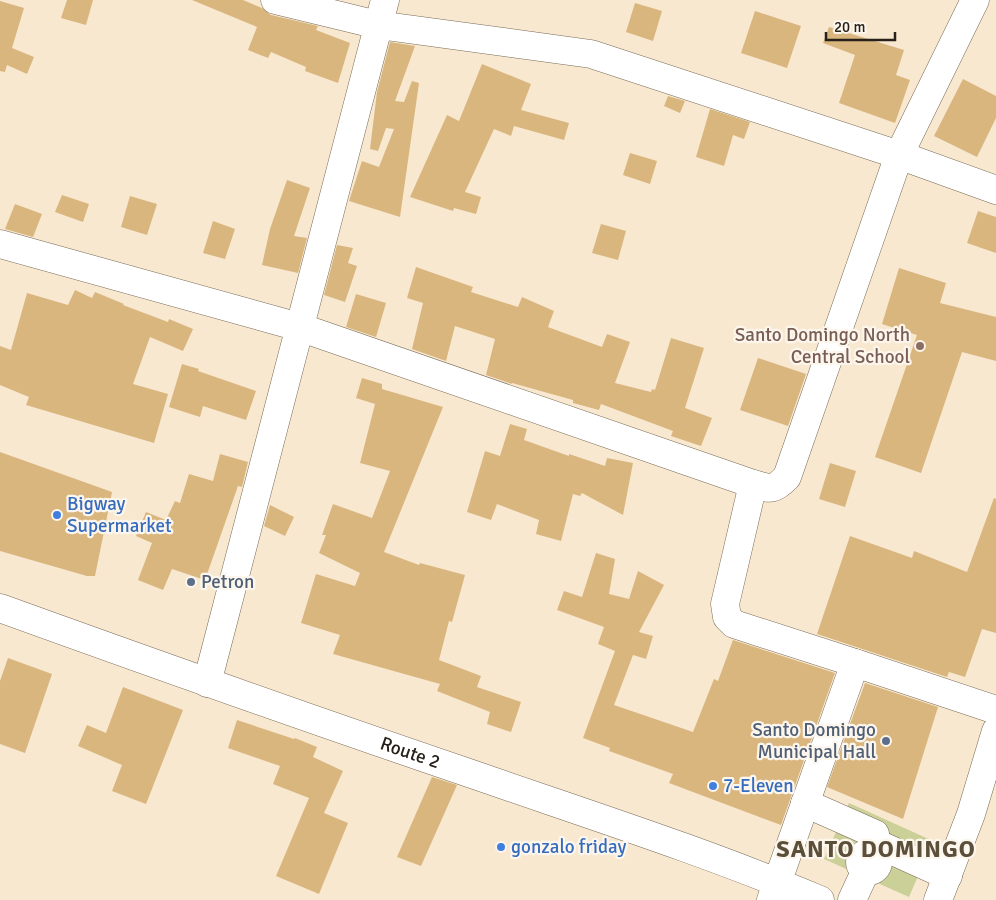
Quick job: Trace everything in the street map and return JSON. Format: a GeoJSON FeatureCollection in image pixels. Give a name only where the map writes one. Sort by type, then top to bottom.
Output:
{"type":"FeatureCollection","features":[{"type":"Feature","properties":{"kind":"main road"},"geometry":{"type":"LineString","coordinates":[[274,0],[382,12],[591,54],[899,155],[996,190]]}},
{"type":"Feature","properties":{"kind":"main road"},"geometry":{"type":"LineString","coordinates":[[0,244],[299,327],[753,484],[771,488],[777,487],[787,477],[899,155],[975,0]]}},
{"type":"Feature","properties":{"kind":"main road"},"geometry":{"type":"LineString","coordinates":[[207,683],[382,12]]}},
{"type":"Feature","properties":{"kind":"main road"},"geometry":{"type":"LineString","coordinates":[[753,484],[724,604],[727,617],[734,624],[996,710]]}},
{"type":"Feature","properties":{"kind":"main road","name":"Route 2"},"geometry":{"type":"LineString","coordinates":[[0,608],[207,683],[622,826],[774,891],[820,900]]}},
{"type":"Feature","properties":{"kind":"main road"},"geometry":{"type":"LineString","coordinates":[[774,891],[855,663]]}},
{"type":"Feature","properties":{"kind":"main road"},"geometry":{"type":"LineString","coordinates":[[804,807],[875,847],[946,881],[972,814],[996,731]]}},
{"type":"Feature","properties":{"kind":"main road"},"geometry":{"type":"LineString","coordinates":[[852,900],[875,847]]}},
{"type":"Feature","properties":{"kind":"green space"},"geometry":{"type":"Polygon","coordinates":[[[849,803],[933,841],[909,897],[824,859],[849,803]]]}},
{"type":"Feature","properties":{"kind":"building"},"geometry":{"type":"Polygon","coordinates":[[[67,0],[93,0],[86,25],[61,18],[67,0]]]}},
{"type":"Feature","properties":{"kind":"building"},"geometry":{"type":"Polygon","coordinates":[[[192,0],[243,0],[262,8],[271,15],[318,26],[316,30],[350,43],[338,83],[305,71],[306,67],[271,52],[268,58],[248,50],[257,27],[192,0]]]}},
{"type":"Feature","properties":{"kind":"building"},"geometry":{"type":"Polygon","coordinates":[[[0,1],[24,8],[12,48],[34,57],[27,74],[7,65],[5,72],[0,71],[0,1]]]}},
{"type":"Feature","properties":{"kind":"building"},"geometry":{"type":"Polygon","coordinates":[[[635,3],[662,11],[653,41],[626,32],[635,3]]]}},
{"type":"Feature","properties":{"kind":"building"},"geometry":{"type":"Polygon","coordinates":[[[755,11],[801,26],[787,68],[741,53],[755,11]]]}},
{"type":"Feature","properties":{"kind":"building"},"geometry":{"type":"Polygon","coordinates":[[[829,27],[904,50],[896,75],[910,80],[895,123],[839,103],[855,55],[823,43],[829,27]]]}},
{"type":"Feature","properties":{"kind":"building"},"geometry":{"type":"Polygon","coordinates":[[[390,42],[415,46],[395,101],[404,102],[412,81],[419,83],[400,217],[349,201],[362,161],[379,167],[394,129],[386,128],[378,151],[370,149],[377,92],[390,42]]]}},
{"type":"Feature","properties":{"kind":"building"},"geometry":{"type":"Polygon","coordinates":[[[482,64],[531,84],[521,110],[569,123],[564,140],[514,126],[511,136],[494,129],[465,192],[481,197],[476,214],[454,208],[453,211],[410,197],[447,115],[459,121],[482,64]]]}},
{"type":"Feature","properties":{"kind":"building"},"geometry":{"type":"Polygon","coordinates":[[[963,79],[996,96],[996,118],[977,157],[934,136],[963,79]]]}},
{"type":"Feature","properties":{"kind":"building"},"geometry":{"type":"Polygon","coordinates":[[[668,96],[685,101],[680,113],[664,106],[668,96]]]}},
{"type":"Feature","properties":{"kind":"building"},"geometry":{"type":"Polygon","coordinates":[[[710,109],[750,122],[744,139],[733,135],[724,166],[696,157],[710,109]]]}},
{"type":"Feature","properties":{"kind":"building"},"geometry":{"type":"Polygon","coordinates":[[[630,153],[657,161],[650,184],[623,175],[630,153]]]}},
{"type":"Feature","properties":{"kind":"building"},"geometry":{"type":"Polygon","coordinates":[[[287,180],[310,188],[294,236],[307,238],[298,273],[262,265],[270,229],[287,180]]]}},
{"type":"Feature","properties":{"kind":"building"},"geometry":{"type":"Polygon","coordinates":[[[62,195],[89,204],[83,222],[55,212],[62,195]]]}},
{"type":"Feature","properties":{"kind":"building"},"geometry":{"type":"Polygon","coordinates":[[[130,196],[157,204],[147,235],[121,227],[130,196]]]}},
{"type":"Feature","properties":{"kind":"building"},"geometry":{"type":"Polygon","coordinates":[[[15,204],[42,214],[33,237],[5,229],[15,204]]]}},
{"type":"Feature","properties":{"kind":"building"},"geometry":{"type":"Polygon","coordinates":[[[978,211],[996,217],[996,253],[967,243],[978,211]]]}},
{"type":"Feature","properties":{"kind":"building"},"geometry":{"type":"Polygon","coordinates":[[[213,221],[235,229],[225,259],[203,253],[213,221]]]}},
{"type":"Feature","properties":{"kind":"building"},"geometry":{"type":"Polygon","coordinates":[[[601,224],[626,231],[618,260],[592,253],[601,224]]]}},
{"type":"Feature","properties":{"kind":"building"},"geometry":{"type":"Polygon","coordinates":[[[337,245],[353,248],[348,263],[357,266],[345,302],[324,295],[337,245]]]}},
{"type":"Feature","properties":{"kind":"building"},"geometry":{"type":"Polygon","coordinates":[[[416,267],[473,287],[471,292],[518,307],[522,297],[554,311],[548,327],[602,347],[607,334],[630,342],[615,383],[651,392],[652,389],[655,390],[671,338],[704,348],[685,408],[712,418],[701,446],[671,436],[673,431],[601,404],[599,410],[573,403],[573,400],[486,375],[495,339],[455,326],[446,361],[412,349],[423,303],[407,298],[416,267]]]}},
{"type":"Feature","properties":{"kind":"building"},"geometry":{"type":"Polygon","coordinates":[[[899,268],[946,283],[940,303],[996,317],[996,361],[962,352],[921,473],[875,457],[917,335],[882,324],[899,268]]]}},
{"type":"Feature","properties":{"kind":"building"},"geometry":{"type":"Polygon","coordinates":[[[75,290],[92,298],[95,292],[168,322],[169,319],[193,329],[183,351],[150,337],[133,384],[168,394],[154,443],[26,405],[29,397],[0,385],[0,346],[11,350],[27,293],[68,305],[75,290]]]}},
{"type":"Feature","properties":{"kind":"building"},"geometry":{"type":"Polygon","coordinates":[[[356,294],[386,303],[376,337],[346,327],[356,294]]]}},
{"type":"Feature","properties":{"kind":"building"},"geometry":{"type":"Polygon","coordinates":[[[758,358],[806,374],[788,426],[740,410],[758,358]]]}},
{"type":"Feature","properties":{"kind":"building"},"geometry":{"type":"Polygon","coordinates":[[[182,364],[256,391],[246,420],[203,406],[200,417],[169,407],[182,364]]]}},
{"type":"Feature","properties":{"kind":"building"},"geometry":{"type":"Polygon","coordinates":[[[362,378],[382,384],[382,389],[443,407],[384,552],[419,565],[420,563],[465,575],[452,622],[449,621],[439,660],[481,676],[477,687],[521,702],[511,732],[487,724],[490,712],[437,691],[440,684],[333,654],[340,635],[301,623],[316,574],[355,586],[360,573],[319,553],[326,535],[322,535],[333,504],[372,518],[390,471],[360,463],[375,404],[356,398],[362,378]]]}},
{"type":"Feature","properties":{"kind":"building"},"geometry":{"type":"Polygon","coordinates":[[[510,424],[527,429],[524,440],[569,456],[569,454],[605,466],[607,458],[633,463],[623,515],[582,493],[580,496],[573,494],[561,541],[536,534],[539,520],[497,504],[491,520],[467,512],[485,451],[500,456],[510,424]]]}},
{"type":"Feature","properties":{"kind":"building","name":"Bigway Supermarket"},"geometry":{"type":"Polygon","coordinates":[[[0,452],[112,492],[95,576],[87,576],[0,551],[0,452]]]}},
{"type":"Feature","properties":{"kind":"building"},"geometry":{"type":"Polygon","coordinates":[[[220,454],[248,462],[242,487],[238,486],[205,580],[172,569],[163,590],[138,580],[152,543],[136,536],[146,512],[166,520],[175,501],[180,503],[189,474],[213,481],[220,454]]]}},
{"type":"Feature","properties":{"kind":"building"},"geometry":{"type":"Polygon","coordinates":[[[830,463],[856,471],[845,507],[819,499],[830,463]]]}},
{"type":"Feature","properties":{"kind":"building"},"geometry":{"type":"Polygon","coordinates":[[[994,498],[996,499],[996,633],[982,629],[965,677],[949,672],[947,677],[817,634],[850,536],[912,558],[914,551],[967,572],[994,498]]]}},
{"type":"Feature","properties":{"kind":"building"},"geometry":{"type":"Polygon","coordinates":[[[270,505],[294,517],[285,536],[264,526],[270,505]]]}},
{"type":"Feature","properties":{"kind":"building"},"geometry":{"type":"Polygon","coordinates":[[[596,553],[615,559],[609,594],[629,599],[638,571],[664,585],[639,632],[653,636],[646,659],[633,655],[614,705],[693,732],[714,679],[718,681],[733,640],[835,673],[781,825],[669,783],[673,774],[609,751],[610,748],[583,738],[615,651],[598,644],[604,627],[557,610],[564,591],[582,597],[596,553]]]}},
{"type":"Feature","properties":{"kind":"building"},"geometry":{"type":"Polygon","coordinates":[[[8,658],[52,674],[25,753],[0,744],[0,681],[8,658]]]}},
{"type":"Feature","properties":{"kind":"building","name":"Santo Domingo Municipal Hall"},"geometry":{"type":"Polygon","coordinates":[[[865,683],[938,707],[903,819],[827,787],[865,683]]]}},
{"type":"Feature","properties":{"kind":"building"},"geometry":{"type":"Polygon","coordinates":[[[123,687],[183,710],[146,804],[112,791],[122,765],[78,746],[87,725],[106,733],[123,687]]]}},
{"type":"Feature","properties":{"kind":"building"},"geometry":{"type":"Polygon","coordinates":[[[237,720],[317,747],[313,757],[343,771],[324,813],[348,823],[319,894],[276,876],[309,798],[273,784],[280,766],[228,748],[237,720]]]}},
{"type":"Feature","properties":{"kind":"building"},"geometry":{"type":"Polygon","coordinates":[[[432,777],[457,785],[421,866],[397,857],[432,777]]]}},
{"type":"Feature","properties":{"kind":"place","name":"Santo Domingo North Central School"},"geometry":{"type":"Point","coordinates":[920,346]}},
{"type":"Feature","properties":{"kind":"place","name":"Bigway Supermarket"},"geometry":{"type":"Point","coordinates":[57,515]}},
{"type":"Feature","properties":{"kind":"place","name":"Petron"},"geometry":{"type":"Point","coordinates":[191,582]}},
{"type":"Feature","properties":{"kind":"place","name":"Santo Domingo Municipal Hall"},"geometry":{"type":"Point","coordinates":[886,741]}},
{"type":"Feature","properties":{"kind":"place","name":"7-Eleven"},"geometry":{"type":"Point","coordinates":[713,786]}},
{"type":"Feature","properties":{"kind":"place","name":"gonzalo friday"},"geometry":{"type":"Point","coordinates":[501,847]}},
{"type":"Feature","properties":{"kind":"district","name":"SANTO DOMINGO"},"geometry":{"type":"Point","coordinates":[876,849]}}]}
